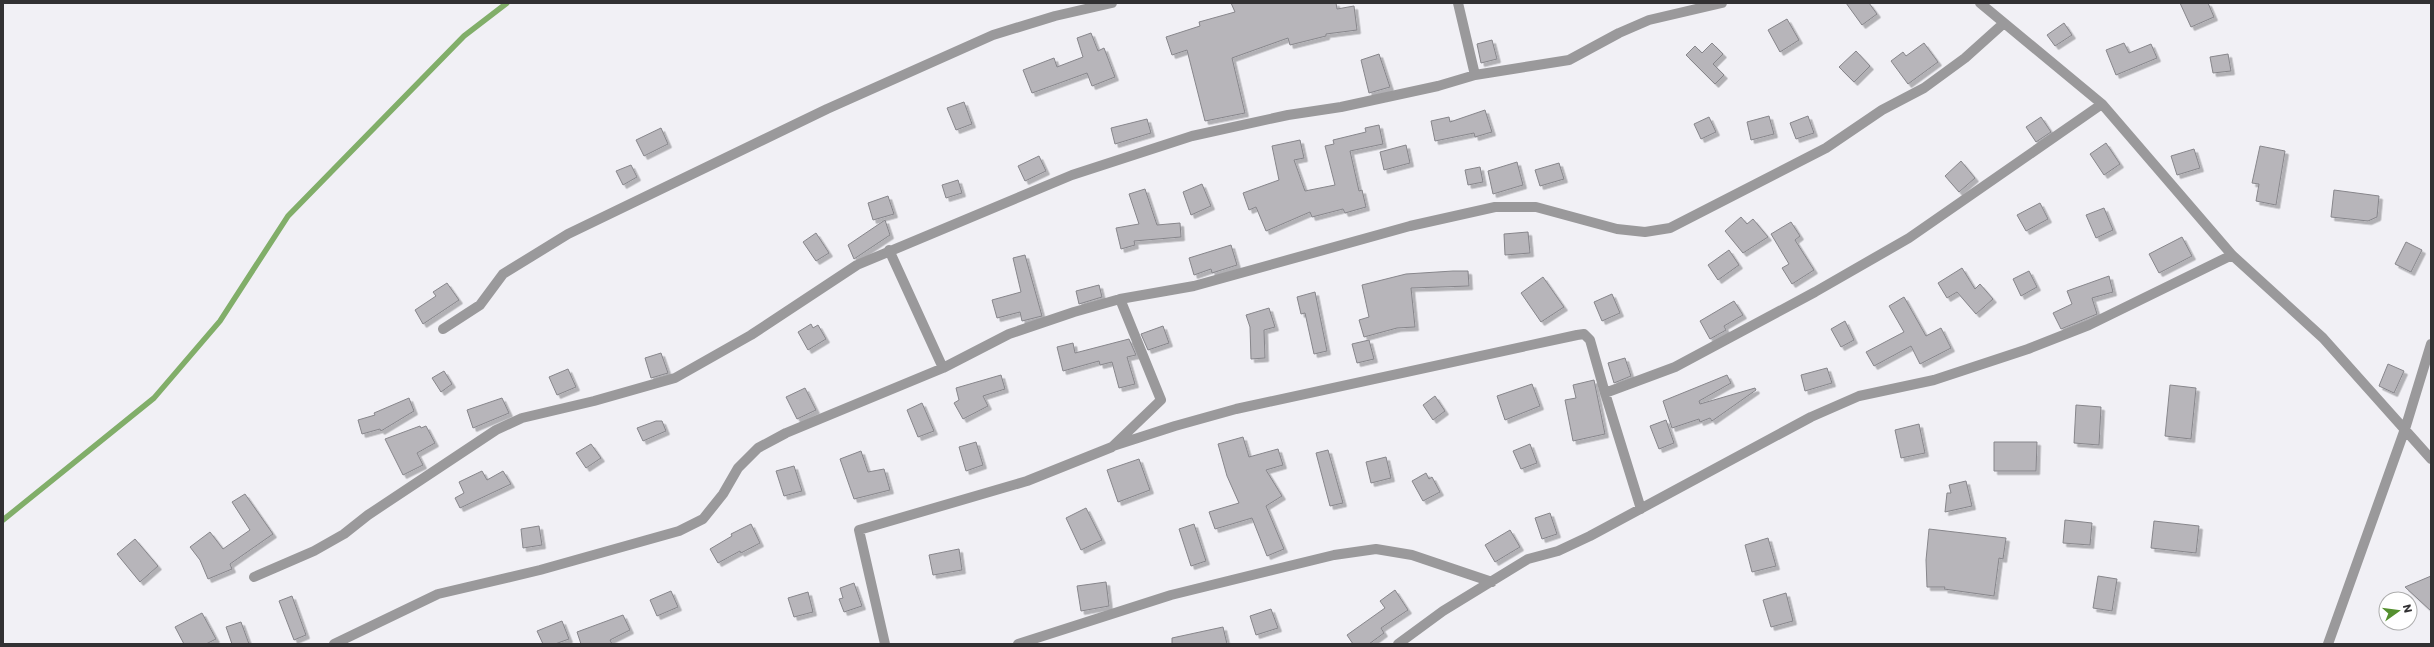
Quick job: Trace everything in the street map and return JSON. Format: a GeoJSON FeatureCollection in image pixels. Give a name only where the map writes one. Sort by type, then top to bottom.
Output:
{"type":"FeatureCollection","features":[{"type":"Feature","properties":{"kind":"street"},"geometry":{"type":"LineString","coordinates":[[443,330],[480,305],[503,274],[568,234],[828,109],[993,35],[1055,16],[1112,3]]}},
{"type":"Feature","properties":{"kind":"street"},"geometry":{"type":"LineString","coordinates":[[1458,3],[1475,75]]}},
{"type":"Feature","properties":{"kind":"street"},"geometry":{"type":"LineString","coordinates":[[254,577],[314,551],[344,534],[368,515],[496,430],[522,418],[594,401],[675,378],[752,335],[857,265],[889,250],[1072,175],[1192,136],[1288,115],[1431,88],[1475,75],[1569,60],[1619,33],[1649,20],[1722,3]]}},
{"type":"Feature","properties":{"kind":"street"},"geometry":{"type":"LineString","coordinates":[[1985,4],[2004,23],[2102,104],[2232,255],[2322,338],[2431,459]]}},
{"type":"Feature","properties":{"kind":"street"},"geometry":{"type":"LineString","coordinates":[[334,644],[438,594],[547,568],[679,531],[704,519],[723,494],[738,468],[758,448],[786,433],[943,368],[1009,334],[1120,299],[1194,286],[1410,226],[1495,208],[1536,207],[1617,229],[1645,232],[1670,228],[1826,148],[1882,110],[1924,88],[1965,58],[2004,23]]}},
{"type":"Feature","properties":{"kind":"street"},"geometry":{"type":"LineString","coordinates":[[1605,393],[1681,364],[1815,292],[1909,238],[2102,104]]}},
{"type":"Feature","properties":{"kind":"street"},"geometry":{"type":"LineString","coordinates":[[889,250],[943,368]]}},
{"type":"Feature","properties":{"kind":"street"},"geometry":{"type":"LineString","coordinates":[[1398,644],[1444,611],[1528,559],[1558,551],[1818,414],[1859,396],[1934,380],[2035,346],[2089,325],[2232,255]]}},
{"type":"Feature","properties":{"kind":"street"},"geometry":{"type":"LineString","coordinates":[[1112,447],[1161,400],[1120,299]]}},
{"type":"Feature","properties":{"kind":"street"},"geometry":{"type":"LineString","coordinates":[[885,644],[859,530],[1026,481],[1112,447],[1175,426],[1236,409],[1576,334],[1584,334],[1590,340],[1641,508]]}},
{"type":"Feature","properties":{"kind":"street"},"geometry":{"type":"LineString","coordinates":[[2328,644],[2405,429],[2431,344]]}},
{"type":"Feature","properties":{"kind":"street"},"geometry":{"type":"LineString","coordinates":[[1018,644],[1171,595],[1334,555],[1376,549],[1412,554],[1492,582]]}},
{"type":"Feature","properties":{"kind":"building"},"geometry":{"type":"Polygon","coordinates":[[[1231,3],[1336,3],[1337,9],[1354,6],[1357,30],[1326,34],[1326,36],[1290,45],[1288,38],[1232,58],[1245,113],[1205,121],[1187,50],[1172,55],[1166,37],[1200,26],[1199,22],[1235,12],[1231,3]]]}},
{"type":"Feature","properties":{"kind":"building"},"geometry":{"type":"Polygon","coordinates":[[[1846,3],[1869,3],[1877,14],[1862,25],[1846,3]]]}},
{"type":"Feature","properties":{"kind":"building"},"geometry":{"type":"Polygon","coordinates":[[[2180,3],[2208,3],[2214,17],[2191,27],[2180,3]]]}},
{"type":"Feature","properties":{"kind":"building"},"geometry":{"type":"Polygon","coordinates":[[[1787,19],[1799,40],[1780,52],[1768,30],[1787,19]]]}},
{"type":"Feature","properties":{"kind":"building"},"geometry":{"type":"Polygon","coordinates":[[[2064,23],[2072,35],[2055,46],[2047,35],[2064,23]]]}},
{"type":"Feature","properties":{"kind":"building"},"geometry":{"type":"Polygon","coordinates":[[[1091,33],[1098,51],[1104,48],[1115,77],[1092,86],[1087,73],[1032,93],[1023,70],[1054,58],[1057,67],[1083,57],[1077,38],[1091,33]]]}},
{"type":"Feature","properties":{"kind":"building"},"geometry":{"type":"Polygon","coordinates":[[[1492,40],[1497,59],[1481,63],[1477,44],[1492,40]]]}},
{"type":"Feature","properties":{"kind":"building"},"geometry":{"type":"Polygon","coordinates":[[[1712,43],[1723,54],[1713,64],[1724,75],[1715,84],[1686,55],[1695,46],[1702,53],[1712,43]]]}},
{"type":"Feature","properties":{"kind":"building"},"geometry":{"type":"Polygon","coordinates":[[[1924,43],[1938,62],[1908,84],[1891,61],[1903,52],[1906,56],[1924,43]]]}},
{"type":"Feature","properties":{"kind":"building"},"geometry":{"type":"Polygon","coordinates":[[[2124,43],[2129,53],[2151,44],[2157,58],[2116,75],[2106,50],[2124,43]]]}},
{"type":"Feature","properties":{"kind":"building"},"geometry":{"type":"Polygon","coordinates":[[[1856,51],[1870,66],[1854,82],[1839,67],[1856,51]]]}},
{"type":"Feature","properties":{"kind":"building"},"geometry":{"type":"Polygon","coordinates":[[[1379,54],[1390,87],[1369,93],[1361,60],[1379,54]]]}},
{"type":"Feature","properties":{"kind":"building"},"geometry":{"type":"Polygon","coordinates":[[[2228,54],[2231,71],[2213,73],[2210,57],[2228,54]]]}},
{"type":"Feature","properties":{"kind":"building"},"geometry":{"type":"Polygon","coordinates":[[[964,102],[972,124],[956,130],[947,108],[964,102]]]}},
{"type":"Feature","properties":{"kind":"building"},"geometry":{"type":"Polygon","coordinates":[[[1485,110],[1492,132],[1475,137],[1474,133],[1435,141],[1431,121],[1449,117],[1450,122],[1485,110]]]}},
{"type":"Feature","properties":{"kind":"building"},"geometry":{"type":"Polygon","coordinates":[[[1769,116],[1774,134],[1751,140],[1747,122],[1769,116]]]}},
{"type":"Feature","properties":{"kind":"building"},"geometry":{"type":"Polygon","coordinates":[[[1808,116],[1814,133],[1796,139],[1790,123],[1808,116]]]}},
{"type":"Feature","properties":{"kind":"building"},"geometry":{"type":"Polygon","coordinates":[[[1709,117],[1716,132],[1701,139],[1694,124],[1709,117]]]}},
{"type":"Feature","properties":{"kind":"building"},"geometry":{"type":"Polygon","coordinates":[[[2041,117],[2051,132],[2036,142],[2026,127],[2041,117]]]}},
{"type":"Feature","properties":{"kind":"building"},"geometry":{"type":"Polygon","coordinates":[[[1147,119],[1151,133],[1115,144],[1111,128],[1147,119]]]}},
{"type":"Feature","properties":{"kind":"building"},"geometry":{"type":"Polygon","coordinates":[[[1379,125],[1383,144],[1350,151],[1359,191],[1362,190],[1366,207],[1345,213],[1343,209],[1312,217],[1310,212],[1266,231],[1256,207],[1249,210],[1243,193],[1279,180],[1272,146],[1300,140],[1304,158],[1294,160],[1305,191],[1335,185],[1325,146],[1334,144],[1333,140],[1366,132],[1365,128],[1379,125]]]}},
{"type":"Feature","properties":{"kind":"building"},"geometry":{"type":"Polygon","coordinates":[[[661,128],[668,144],[644,156],[636,140],[661,128]]]}},
{"type":"Feature","properties":{"kind":"building"},"geometry":{"type":"Polygon","coordinates":[[[2106,143],[2120,164],[2104,175],[2090,154],[2106,143]]]}},
{"type":"Feature","properties":{"kind":"building"},"geometry":{"type":"Polygon","coordinates":[[[1406,145],[1410,163],[1384,170],[1380,152],[1406,145]]]}},
{"type":"Feature","properties":{"kind":"building"},"geometry":{"type":"Polygon","coordinates":[[[2260,146],[2285,151],[2276,205],[2256,201],[2259,184],[2252,183],[2260,146]]]}},
{"type":"Feature","properties":{"kind":"building"},"geometry":{"type":"Polygon","coordinates":[[[2194,149],[2200,168],[2177,175],[2171,156],[2194,149]]]}},
{"type":"Feature","properties":{"kind":"building"},"geometry":{"type":"Polygon","coordinates":[[[1039,156],[1046,171],[1025,181],[1018,166],[1039,156]]]}},
{"type":"Feature","properties":{"kind":"building"},"geometry":{"type":"Polygon","coordinates":[[[1961,161],[1975,178],[1959,192],[1945,176],[1961,161]]]}},
{"type":"Feature","properties":{"kind":"building"},"geometry":{"type":"Polygon","coordinates":[[[1517,162],[1523,185],[1493,194],[1488,171],[1517,162]]]}},
{"type":"Feature","properties":{"kind":"building"},"geometry":{"type":"Polygon","coordinates":[[[1559,163],[1564,179],[1540,186],[1535,170],[1559,163]]]}},
{"type":"Feature","properties":{"kind":"building"},"geometry":{"type":"Polygon","coordinates":[[[631,165],[637,177],[623,185],[616,171],[631,165]]]}},
{"type":"Feature","properties":{"kind":"building"},"geometry":{"type":"Polygon","coordinates":[[[1480,167],[1483,182],[1468,185],[1465,170],[1480,167]]]}},
{"type":"Feature","properties":{"kind":"building"},"geometry":{"type":"Polygon","coordinates":[[[958,180],[962,193],[946,198],[942,185],[958,180]]]}},
{"type":"Feature","properties":{"kind":"building"},"geometry":{"type":"Polygon","coordinates":[[[1202,184],[1211,206],[1191,215],[1183,192],[1202,184]]]}},
{"type":"Feature","properties":{"kind":"building"},"geometry":{"type":"Polygon","coordinates":[[[1145,189],[1157,225],[1180,223],[1181,237],[1134,241],[1135,245],[1121,249],[1116,228],[1139,224],[1129,194],[1145,189]]]}},
{"type":"Feature","properties":{"kind":"building"},"geometry":{"type":"Polygon","coordinates":[[[2334,190],[2379,196],[2377,217],[2368,221],[2331,217],[2334,190]]]}},
{"type":"Feature","properties":{"kind":"building"},"geometry":{"type":"Polygon","coordinates":[[[888,196],[894,214],[873,220],[868,203],[888,196]]]}},
{"type":"Feature","properties":{"kind":"building"},"geometry":{"type":"Polygon","coordinates":[[[2040,203],[2048,219],[2026,231],[2017,215],[2040,203]]]}},
{"type":"Feature","properties":{"kind":"building"},"geometry":{"type":"Polygon","coordinates":[[[2104,208],[2113,230],[2096,238],[2086,215],[2104,208]]]}},
{"type":"Feature","properties":{"kind":"building"},"geometry":{"type":"Polygon","coordinates":[[[1741,217],[1747,224],[1753,219],[1768,237],[1743,253],[1725,231],[1741,217]]]}},
{"type":"Feature","properties":{"kind":"building"},"geometry":{"type":"Polygon","coordinates":[[[885,220],[890,235],[854,259],[848,245],[885,220]]]}},
{"type":"Feature","properties":{"kind":"building"},"geometry":{"type":"Polygon","coordinates":[[[1791,222],[1800,236],[1795,240],[1814,270],[1792,284],[1782,268],[1789,264],[1771,234],[1791,222]]]}},
{"type":"Feature","properties":{"kind":"building"},"geometry":{"type":"Polygon","coordinates":[[[1528,232],[1530,253],[1505,255],[1504,234],[1528,232]]]}},
{"type":"Feature","properties":{"kind":"building"},"geometry":{"type":"Polygon","coordinates":[[[816,233],[829,253],[816,261],[803,242],[816,233]]]}},
{"type":"Feature","properties":{"kind":"building"},"geometry":{"type":"Polygon","coordinates":[[[2182,237],[2192,256],[2159,273],[2149,254],[2182,237]]]}},
{"type":"Feature","properties":{"kind":"building"},"geometry":{"type":"Polygon","coordinates":[[[2406,242],[2422,250],[2411,272],[2395,264],[2406,242]]]}},
{"type":"Feature","properties":{"kind":"building"},"geometry":{"type":"Polygon","coordinates":[[[1231,245],[1237,265],[1212,273],[1211,269],[1194,275],[1189,258],[1231,245]]]}},
{"type":"Feature","properties":{"kind":"building"},"geometry":{"type":"Polygon","coordinates":[[[1729,250],[1739,265],[1718,280],[1708,265],[1729,250]]]}},
{"type":"Feature","properties":{"kind":"building"},"geometry":{"type":"Polygon","coordinates":[[[1025,255],[1042,316],[1022,321],[1020,312],[997,318],[992,300],[1021,292],[1013,258],[1025,255]]]}},
{"type":"Feature","properties":{"kind":"building"},"geometry":{"type":"Polygon","coordinates":[[[1962,268],[1975,289],[1980,284],[1993,299],[1976,314],[1957,292],[1947,298],[1938,283],[1962,268]]]}},
{"type":"Feature","properties":{"kind":"building"},"geometry":{"type":"Polygon","coordinates":[[[1468,271],[1469,286],[1411,288],[1415,327],[1397,328],[1364,337],[1359,320],[1369,317],[1362,285],[1406,274],[1468,271]]]}},
{"type":"Feature","properties":{"kind":"building"},"geometry":{"type":"Polygon","coordinates":[[[2029,271],[2037,287],[2021,296],[2013,279],[2029,271]]]}},
{"type":"Feature","properties":{"kind":"building"},"geometry":{"type":"Polygon","coordinates":[[[2109,276],[2113,292],[2092,298],[2097,314],[2061,329],[2053,313],[2072,304],[2067,291],[2109,276]]]}},
{"type":"Feature","properties":{"kind":"building"},"geometry":{"type":"Polygon","coordinates":[[[1543,277],[1564,307],[1541,322],[1521,293],[1543,277]]]}},
{"type":"Feature","properties":{"kind":"building"},"geometry":{"type":"Polygon","coordinates":[[[447,283],[459,300],[423,324],[415,310],[436,296],[433,292],[447,283]]]}},
{"type":"Feature","properties":{"kind":"building"},"geometry":{"type":"Polygon","coordinates":[[[1099,285],[1102,297],[1079,304],[1076,291],[1099,285]]]}},
{"type":"Feature","properties":{"kind":"building"},"geometry":{"type":"Polygon","coordinates":[[[1315,292],[1327,351],[1314,354],[1305,313],[1301,314],[1297,297],[1315,292]]]}},
{"type":"Feature","properties":{"kind":"building"},"geometry":{"type":"Polygon","coordinates":[[[1612,294],[1620,313],[1602,321],[1594,302],[1612,294]]]}},
{"type":"Feature","properties":{"kind":"building"},"geometry":{"type":"Polygon","coordinates":[[[1904,297],[1926,336],[1941,328],[1951,348],[1920,364],[1911,346],[1874,366],[1866,352],[1904,332],[1889,306],[1904,297]]]}},
{"type":"Feature","properties":{"kind":"building"},"geometry":{"type":"Polygon","coordinates":[[[1734,301],[1743,315],[1724,326],[1726,330],[1710,339],[1700,321],[1734,301]]]}},
{"type":"Feature","properties":{"kind":"building"},"geometry":{"type":"Polygon","coordinates":[[[1269,308],[1275,327],[1264,330],[1265,358],[1251,359],[1250,327],[1246,315],[1269,308]]]}},
{"type":"Feature","properties":{"kind":"building"},"geometry":{"type":"Polygon","coordinates":[[[1845,321],[1854,340],[1841,347],[1831,329],[1845,321]]]}},
{"type":"Feature","properties":{"kind":"building"},"geometry":{"type":"Polygon","coordinates":[[[811,324],[813,328],[818,325],[826,339],[808,350],[798,332],[811,324]]]}},
{"type":"Feature","properties":{"kind":"building"},"geometry":{"type":"Polygon","coordinates":[[[1163,326],[1169,343],[1148,350],[1141,334],[1163,326]]]}},
{"type":"Feature","properties":{"kind":"building"},"geometry":{"type":"Polygon","coordinates":[[[1129,339],[1136,355],[1127,357],[1135,384],[1119,388],[1112,362],[1100,365],[1099,361],[1063,371],[1057,347],[1073,343],[1075,353],[1129,339]]]}},
{"type":"Feature","properties":{"kind":"building"},"geometry":{"type":"Polygon","coordinates":[[[1369,340],[1374,359],[1357,363],[1352,344],[1369,340]]]}},
{"type":"Feature","properties":{"kind":"building"},"geometry":{"type":"Polygon","coordinates":[[[661,353],[668,373],[651,378],[645,358],[661,353]]]}},
{"type":"Feature","properties":{"kind":"building"},"geometry":{"type":"Polygon","coordinates":[[[1625,358],[1631,376],[1614,383],[1608,363],[1625,358]]]}},
{"type":"Feature","properties":{"kind":"building"},"geometry":{"type":"Polygon","coordinates":[[[2388,364],[2404,371],[2394,393],[2379,386],[2388,364]]]}},
{"type":"Feature","properties":{"kind":"building"},"geometry":{"type":"Polygon","coordinates":[[[1827,368],[1832,383],[1805,391],[1801,375],[1827,368]]]}},
{"type":"Feature","properties":{"kind":"building"},"geometry":{"type":"Polygon","coordinates":[[[568,369],[576,387],[557,395],[549,377],[568,369]]]}},
{"type":"Feature","properties":{"kind":"building"},"geometry":{"type":"Polygon","coordinates":[[[444,371],[452,384],[441,392],[432,378],[444,371]]]}},
{"type":"Feature","properties":{"kind":"building"},"geometry":{"type":"Polygon","coordinates":[[[1001,375],[1005,389],[983,396],[988,406],[963,419],[954,403],[959,400],[956,388],[1001,375]]]}},
{"type":"Feature","properties":{"kind":"building"},"geometry":{"type":"Polygon","coordinates":[[[1727,375],[1731,383],[1699,401],[1700,404],[1755,388],[1756,390],[1712,421],[1710,418],[1700,422],[1699,419],[1672,428],[1663,401],[1727,375]]]}},
{"type":"Feature","properties":{"kind":"building"},"geometry":{"type":"Polygon","coordinates":[[[1594,380],[1605,434],[1573,441],[1565,400],[1576,398],[1573,385],[1594,380]]]}},
{"type":"Feature","properties":{"kind":"building"},"geometry":{"type":"Polygon","coordinates":[[[1532,384],[1540,406],[1505,420],[1497,396],[1532,384]]]}},
{"type":"Feature","properties":{"kind":"building"},"geometry":{"type":"Polygon","coordinates":[[[2170,385],[2196,388],[2191,439],[2165,436],[2170,385]]]}},
{"type":"Feature","properties":{"kind":"building"},"geometry":{"type":"Polygon","coordinates":[[[805,388],[816,410],[797,419],[786,397],[805,388]]]}},
{"type":"Feature","properties":{"kind":"building"},"geometry":{"type":"Polygon","coordinates":[[[1435,396],[1445,411],[1433,420],[1423,405],[1435,396]]]}},
{"type":"Feature","properties":{"kind":"building"},"geometry":{"type":"Polygon","coordinates":[[[409,398],[414,411],[381,431],[380,429],[362,434],[358,420],[375,415],[374,413],[409,398]]]}},
{"type":"Feature","properties":{"kind":"building"},"geometry":{"type":"Polygon","coordinates":[[[502,398],[509,413],[473,428],[467,410],[502,398]]]}},
{"type":"Feature","properties":{"kind":"building"},"geometry":{"type":"Polygon","coordinates":[[[922,403],[934,431],[918,437],[907,410],[922,403]]]}},
{"type":"Feature","properties":{"kind":"building"},"geometry":{"type":"Polygon","coordinates":[[[2076,405],[2101,407],[2099,445],[2074,443],[2076,405]]]}},
{"type":"Feature","properties":{"kind":"building"},"geometry":{"type":"Polygon","coordinates":[[[1666,420],[1674,443],[1659,449],[1650,426],[1666,420]]]}},
{"type":"Feature","properties":{"kind":"building"},"geometry":{"type":"Polygon","coordinates":[[[656,421],[662,421],[666,431],[643,441],[637,428],[656,421]]]}},
{"type":"Feature","properties":{"kind":"building"},"geometry":{"type":"Polygon","coordinates":[[[1919,424],[1925,453],[1901,458],[1895,430],[1919,424]]]}},
{"type":"Feature","properties":{"kind":"building"},"geometry":{"type":"Polygon","coordinates":[[[420,426],[421,428],[426,426],[435,443],[417,453],[423,465],[403,475],[385,439],[420,426]]]}},
{"type":"Feature","properties":{"kind":"building"},"geometry":{"type":"Polygon","coordinates":[[[1243,437],[1249,457],[1278,449],[1283,465],[1266,470],[1282,496],[1266,506],[1284,549],[1267,556],[1252,518],[1215,529],[1209,512],[1239,503],[1227,476],[1218,444],[1243,437]]]}},
{"type":"Feature","properties":{"kind":"building"},"geometry":{"type":"Polygon","coordinates":[[[976,442],[983,465],[966,471],[959,447],[976,442]]]}},
{"type":"Feature","properties":{"kind":"building"},"geometry":{"type":"Polygon","coordinates":[[[1994,442],[2037,442],[2036,471],[1994,471],[1994,442]]]}},
{"type":"Feature","properties":{"kind":"building"},"geometry":{"type":"Polygon","coordinates":[[[591,444],[601,458],[586,468],[576,453],[591,444]]]}},
{"type":"Feature","properties":{"kind":"building"},"geometry":{"type":"Polygon","coordinates":[[[1530,444],[1537,463],[1521,469],[1513,451],[1530,444]]]}},
{"type":"Feature","properties":{"kind":"building"},"geometry":{"type":"Polygon","coordinates":[[[1328,450],[1343,503],[1330,506],[1316,453],[1328,450]]]}},
{"type":"Feature","properties":{"kind":"building"},"geometry":{"type":"Polygon","coordinates":[[[861,451],[868,472],[884,469],[890,490],[854,499],[840,459],[861,451]]]}},
{"type":"Feature","properties":{"kind":"building"},"geometry":{"type":"Polygon","coordinates":[[[1386,457],[1391,478],[1371,483],[1366,462],[1386,457]]]}},
{"type":"Feature","properties":{"kind":"building"},"geometry":{"type":"Polygon","coordinates":[[[1139,459],[1150,490],[1118,502],[1107,470],[1139,459]]]}},
{"type":"Feature","properties":{"kind":"building"},"geometry":{"type":"Polygon","coordinates":[[[794,466],[802,491],[784,496],[776,471],[794,466]]]}},
{"type":"Feature","properties":{"kind":"building"},"geometry":{"type":"Polygon","coordinates":[[[482,471],[487,480],[503,471],[511,484],[460,508],[455,498],[464,493],[459,482],[482,471]]]}},
{"type":"Feature","properties":{"kind":"building"},"geometry":{"type":"Polygon","coordinates":[[[1426,473],[1429,479],[1432,477],[1440,492],[1423,501],[1412,481],[1426,473]]]}},
{"type":"Feature","properties":{"kind":"building"},"geometry":{"type":"Polygon","coordinates":[[[1966,481],[1972,506],[1945,512],[1947,493],[1951,493],[1949,485],[1966,481]]]}},
{"type":"Feature","properties":{"kind":"building"},"geometry":{"type":"Polygon","coordinates":[[[245,494],[273,534],[230,564],[232,569],[208,579],[200,560],[190,547],[210,532],[223,549],[250,530],[232,502],[245,494]]]}},
{"type":"Feature","properties":{"kind":"building"},"geometry":{"type":"Polygon","coordinates":[[[1086,508],[1102,540],[1081,550],[1066,518],[1086,508]]]}},
{"type":"Feature","properties":{"kind":"building"},"geometry":{"type":"Polygon","coordinates":[[[1550,513],[1557,534],[1542,539],[1535,518],[1550,513]]]}},
{"type":"Feature","properties":{"kind":"building"},"geometry":{"type":"Polygon","coordinates":[[[2065,520],[2092,523],[2090,545],[2063,543],[2065,520]]]}},
{"type":"Feature","properties":{"kind":"building"},"geometry":{"type":"Polygon","coordinates":[[[2154,521],[2199,526],[2196,553],[2151,548],[2154,521]]]}},
{"type":"Feature","properties":{"kind":"building"},"geometry":{"type":"Polygon","coordinates":[[[751,524],[760,543],[741,553],[740,551],[718,563],[710,549],[732,536],[731,534],[751,524]]]}},
{"type":"Feature","properties":{"kind":"building"},"geometry":{"type":"Polygon","coordinates":[[[1194,524],[1206,561],[1191,566],[1179,529],[1194,524]]]}},
{"type":"Feature","properties":{"kind":"building"},"geometry":{"type":"Polygon","coordinates":[[[539,526],[542,545],[523,548],[521,529],[539,526]]]}},
{"type":"Feature","properties":{"kind":"building"},"geometry":{"type":"Polygon","coordinates":[[[1929,529],[2006,538],[2003,559],[1999,558],[1994,596],[1944,589],[1945,587],[1927,587],[1926,560],[1929,529]]]}},
{"type":"Feature","properties":{"kind":"building"},"geometry":{"type":"Polygon","coordinates":[[[1510,530],[1520,547],[1495,562],[1485,545],[1510,530]]]}},
{"type":"Feature","properties":{"kind":"building"},"geometry":{"type":"Polygon","coordinates":[[[1768,538],[1776,566],[1752,572],[1745,545],[1768,538]]]}},
{"type":"Feature","properties":{"kind":"building"},"geometry":{"type":"Polygon","coordinates":[[[135,539],[158,566],[140,582],[117,554],[135,539]]]}},
{"type":"Feature","properties":{"kind":"building"},"geometry":{"type":"Polygon","coordinates":[[[959,549],[962,570],[933,575],[929,555],[959,549]]]}},
{"type":"Feature","properties":{"kind":"building"},"geometry":{"type":"Polygon","coordinates":[[[2098,576],[2117,579],[2112,611],[2093,608],[2098,576]]]}},
{"type":"Feature","properties":{"kind":"building"},"geometry":{"type":"Polygon","coordinates":[[[2431,576],[2431,611],[2418,599],[2418,591],[2409,591],[2405,587],[2431,576]]]}},
{"type":"Feature","properties":{"kind":"building"},"geometry":{"type":"Polygon","coordinates":[[[1106,582],[1109,606],[1081,611],[1077,586],[1106,582]]]}},
{"type":"Feature","properties":{"kind":"building"},"geometry":{"type":"Polygon","coordinates":[[[854,583],[862,606],[844,612],[839,599],[843,598],[840,588],[854,583]]]}},
{"type":"Feature","properties":{"kind":"building"},"geometry":{"type":"Polygon","coordinates":[[[1395,590],[1408,610],[1381,628],[1384,633],[1369,644],[1353,644],[1347,635],[1385,608],[1380,601],[1395,590]]]}},
{"type":"Feature","properties":{"kind":"building"},"geometry":{"type":"Polygon","coordinates":[[[671,591],[678,607],[657,616],[650,600],[671,591]]]}},
{"type":"Feature","properties":{"kind":"building"},"geometry":{"type":"Polygon","coordinates":[[[808,592],[813,612],[794,617],[788,598],[808,592]]]}},
{"type":"Feature","properties":{"kind":"building"},"geometry":{"type":"Polygon","coordinates":[[[1786,593],[1793,621],[1771,627],[1763,600],[1786,593]]]}},
{"type":"Feature","properties":{"kind":"building"},"geometry":{"type":"Polygon","coordinates":[[[292,596],[306,635],[294,640],[279,601],[292,596]]]}},
{"type":"Feature","properties":{"kind":"building"},"geometry":{"type":"Polygon","coordinates":[[[1271,609],[1278,628],[1256,635],[1250,616],[1271,609]]]}},
{"type":"Feature","properties":{"kind":"building"},"geometry":{"type":"Polygon","coordinates":[[[202,613],[216,639],[206,644],[184,644],[175,627],[202,613]]]}},
{"type":"Feature","properties":{"kind":"building"},"geometry":{"type":"Polygon","coordinates":[[[623,615],[630,630],[610,640],[612,644],[581,644],[577,632],[623,615]]]}},
{"type":"Feature","properties":{"kind":"building"},"geometry":{"type":"Polygon","coordinates":[[[562,621],[569,639],[555,644],[543,644],[537,631],[562,621]]]}},
{"type":"Feature","properties":{"kind":"building"},"geometry":{"type":"Polygon","coordinates":[[[241,622],[249,644],[232,644],[226,627],[241,622]]]}},
{"type":"Feature","properties":{"kind":"building"},"geometry":{"type":"Polygon","coordinates":[[[1223,627],[1227,644],[1172,644],[1172,638],[1223,627]]]}},
{"type":"Feature","properties":{"kind":"waterway"},"geometry":{"type":"LineString","coordinates":[[3,520],[154,398],[220,321],[288,216],[464,36],[507,3]]}}]}
